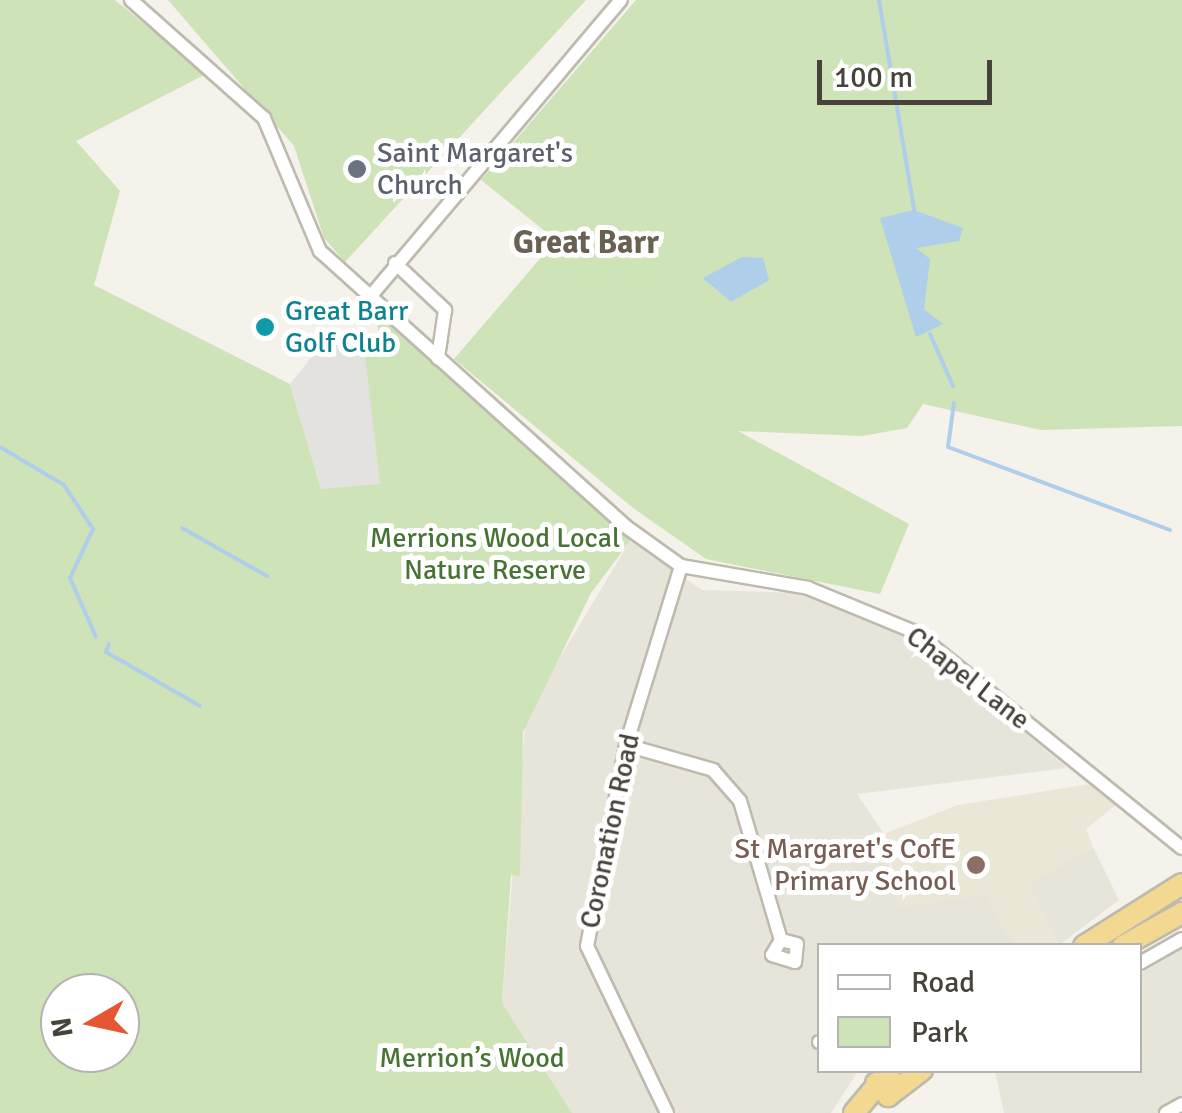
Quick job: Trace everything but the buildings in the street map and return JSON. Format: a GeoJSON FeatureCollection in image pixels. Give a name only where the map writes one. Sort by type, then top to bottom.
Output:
{"type":"FeatureCollection","features":[{"type":"Feature","properties":{"kind":"highway"},"geometry":{"type":"LineString","coordinates":[[1089,943],[1182,884]]}},
{"type":"Feature","properties":{"kind":"highway"},"geometry":{"type":"LineString","coordinates":[[1128,943],[1182,913]]}},
{"type":"Feature","properties":{"kind":"highway"},"geometry":{"type":"LineString","coordinates":[[878,1075],[888,1096],[918,1073]]}},
{"type":"Feature","properties":{"kind":"highway"},"geometry":{"type":"LineString","coordinates":[[890,1113],[929,1073]]}},
{"type":"Feature","properties":{"kind":"highway"},"geometry":{"type":"LineString","coordinates":[[854,1113],[878,1075]]}},
{"type":"Feature","properties":{"kind":"street","name":"Chapel Lane"},"geometry":{"type":"LineString","coordinates":[[131,0],[264,118],[320,251],[369,298],[680,566],[808,588],[915,632],[1182,848]]}},
{"type":"Feature","properties":{"kind":"street"},"geometry":{"type":"LineString","coordinates":[[369,298],[394,263],[621,0]]}},
{"type":"Feature","properties":{"kind":"street"},"geometry":{"type":"LineString","coordinates":[[394,263],[445,310],[438,358]]}},
{"type":"Feature","properties":{"kind":"street","name":"Coronation Road"},"geometry":{"type":"LineString","coordinates":[[667,1113],[586,946],[626,745],[680,566]]}},
{"type":"Feature","properties":{"kind":"street","name":"Coronation Road"},"geometry":{"type":"LineString","coordinates":[[673,596],[697,571]]}},
{"type":"Feature","properties":{"kind":"street"},"geometry":{"type":"LineString","coordinates":[[626,745],[713,770],[740,801],[780,940]]}},
{"type":"Feature","properties":{"kind":"street"},"geometry":{"type":"LineString","coordinates":[[1142,962],[1182,939]]}},
{"type":"Feature","properties":{"kind":"street"},"geometry":{"type":"LineString","coordinates":[[1166,1113],[1182,1104]]}},
{"type":"Feature","properties":{"kind":"shaded area"},"geometry":{"type":"Polygon","coordinates":[[[335,328],[364,347],[380,484],[321,489],[290,384],[335,328]]]}},
{"type":"Feature","properties":{"kind":"shaded area"},"geometry":{"type":"Polygon","coordinates":[[[630,541],[702,590],[802,593],[911,637],[1067,768],[857,794],[882,831],[899,907],[986,894],[1013,943],[817,943],[817,1073],[857,1073],[831,1113],[572,1113],[502,1003],[526,714],[630,541]]]}},
{"type":"Feature","properties":{"kind":"shaded area","name":"St Margaret's CofE Primary School"},"geometry":{"type":"Polygon","coordinates":[[[1090,784],[1117,804],[1086,829],[1093,847],[1029,884],[1058,943],[1013,943],[986,894],[899,908],[886,833],[958,805],[1090,784]]]}},
{"type":"Feature","properties":{"kind":"shaded area"},"geometry":{"type":"Polygon","coordinates":[[[1093,847],[1119,900],[1058,943],[1028,884],[1093,847]]]}},
{"type":"Feature","properties":{"kind":"shaded area"},"geometry":{"type":"Polygon","coordinates":[[[1182,949],[1182,1113],[1004,1113],[995,1073],[1142,1073],[1142,973],[1182,949]]]}},
{"type":"Feature","properties":{"kind":"green space","name":"Great Barr Golf Club"},"geometry":{"type":"Polygon","coordinates":[[[0,0],[115,0],[206,74],[76,141],[120,191],[94,285],[290,384],[321,489],[364,339],[379,337],[377,320],[387,321],[626,533],[630,541],[591,593],[523,732],[520,876],[511,875],[502,1003],[572,1113],[0,1113],[0,0]]]}},
{"type":"Feature","properties":{"kind":"green space"},"geometry":{"type":"Polygon","coordinates":[[[168,0],[586,0],[345,262],[324,238],[294,146],[168,0]]]}},
{"type":"Feature","properties":{"kind":"green space"},"geometry":{"type":"Polygon","coordinates":[[[636,0],[1182,0],[1182,426],[1041,430],[923,404],[907,428],[862,436],[738,431],[909,524],[880,594],[706,559],[633,508],[454,359],[556,240],[481,180],[636,0]]]}},
{"type":"Feature","properties":{"kind":"water"},"geometry":{"type":"Polygon","coordinates":[[[914,210],[963,228],[959,241],[916,248],[930,259],[924,309],[943,324],[916,337],[880,218],[914,210]]]}},
{"type":"Feature","properties":{"kind":"water"},"geometry":{"type":"Polygon","coordinates":[[[742,257],[763,258],[769,280],[731,302],[703,278],[742,257]]]}},
{"type":"Feature","properties":{"kind":"waterway"},"geometry":{"type":"LineString","coordinates":[[879,0],[914,210]]}},
{"type":"Feature","properties":{"kind":"waterway"},"geometry":{"type":"LineString","coordinates":[[930,334],[953,386]]}},
{"type":"Feature","properties":{"kind":"waterway"},"geometry":{"type":"LineString","coordinates":[[954,403],[948,447],[1170,530]]}},
{"type":"Feature","properties":{"kind":"waterway"},"geometry":{"type":"LineString","coordinates":[[0,447],[64,485],[93,529],[70,578],[96,637]]}},
{"type":"Feature","properties":{"kind":"waterway"},"geometry":{"type":"LineString","coordinates":[[182,528],[267,576]]}},
{"type":"Feature","properties":{"kind":"waterway"},"geometry":{"type":"LineString","coordinates":[[109,644],[106,652],[200,706]]}},
{"type":"Feature","properties":{"kind":"place","name":"Saint Margaret's Church"},"geometry":{"type":"Point","coordinates":[357,169]}},
{"type":"Feature","properties":{"kind":"place","name":"Great Barr Golf Club"},"geometry":{"type":"Point","coordinates":[265,327]}},
{"type":"Feature","properties":{"kind":"place","name":"St Margaret's CofE Primary School"},"geometry":{"type":"Point","coordinates":[976,865]}},
{"type":"Feature","properties":{"kind":"district","name":"Great Barr"},"geometry":{"type":"Point","coordinates":[586,243]}},
{"type":"Feature","properties":{"kind":"park label","name":"Merrions Wood Local Nature Reserve"},"geometry":{"type":"Point","coordinates":[495,554]}},
{"type":"Feature","properties":{"kind":"park label","name":"Merrion’s Wood"},"geometry":{"type":"Point","coordinates":[472,1058]}}]}
